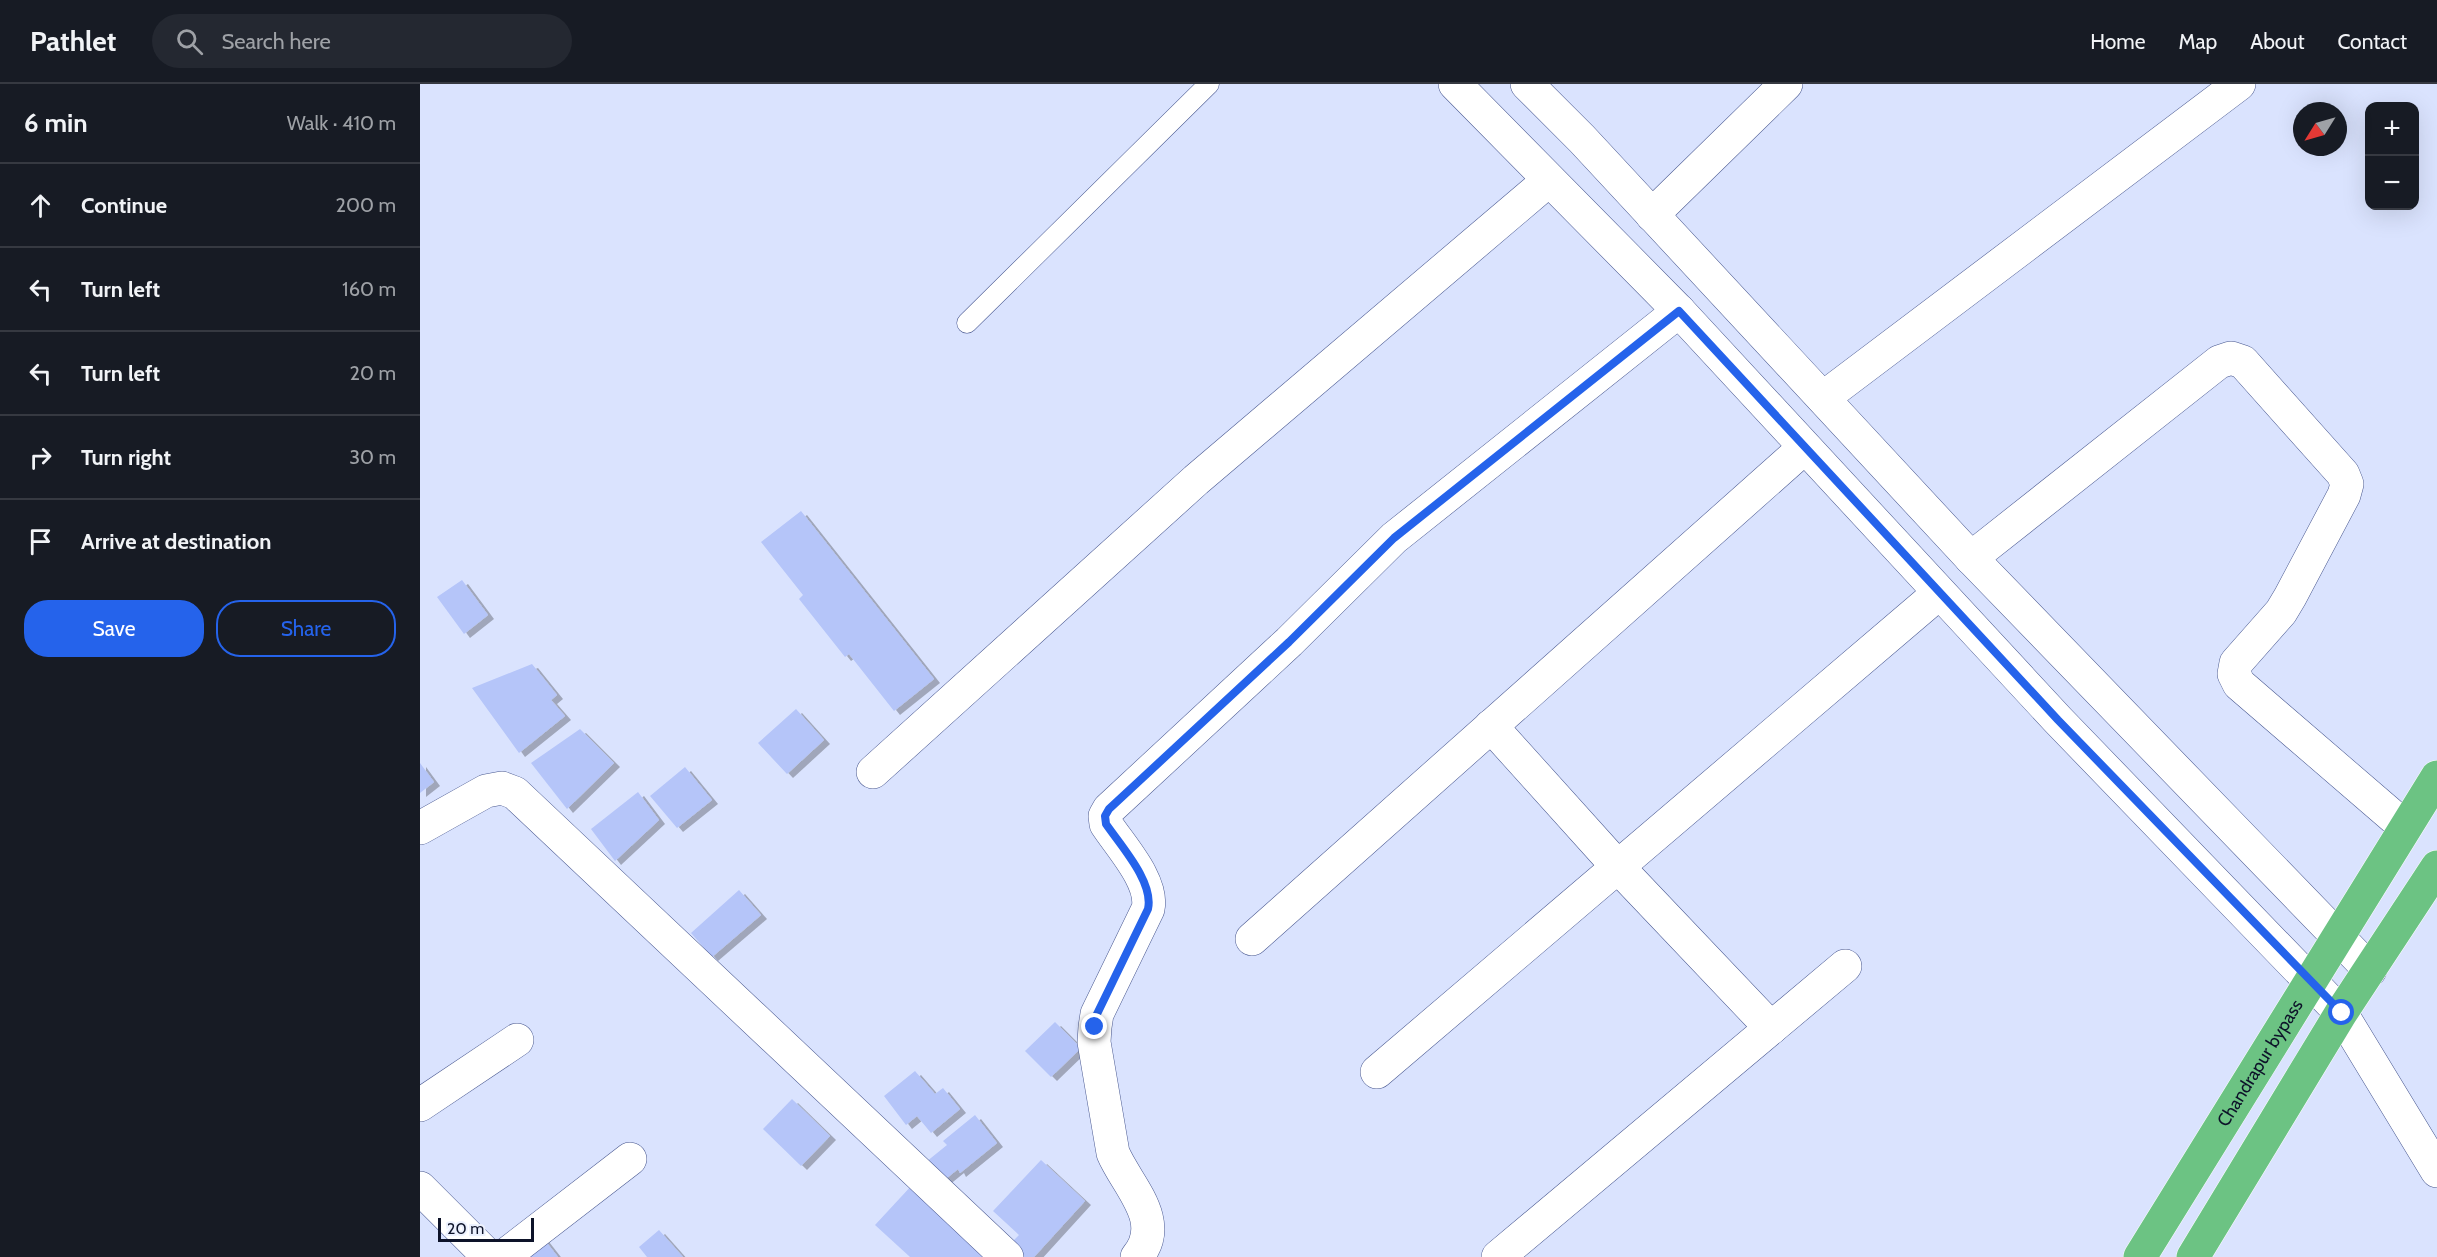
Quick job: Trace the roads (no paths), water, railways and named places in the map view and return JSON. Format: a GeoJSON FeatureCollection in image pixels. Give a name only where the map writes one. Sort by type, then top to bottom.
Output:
{"type":"FeatureCollection","features":[{"type":"Feature","properties":{"kind":"highway","name":"Chandrapur bypass"},"geometry":{"type":"LineString","coordinates":[[2140,1257],[2437,777]]}},
{"type":"Feature","properties":{"kind":"highway"},"geometry":{"type":"LineString","coordinates":[[2193,1257],[2342,1013],[2437,867]]}},
{"type":"Feature","properties":{"kind":"street"},"geometry":{"type":"LineString","coordinates":[[1455,84],[1679,311],[2058,720],[2342,1013],[2437,1171]]}},
{"type":"Feature","properties":{"kind":"street"},"geometry":{"type":"LineString","coordinates":[[1527,84],[1971,558],[2370,970]]}},
{"type":"Feature","properties":{"kind":"street"},"geometry":{"type":"LineString","coordinates":[[1652,215],[1786,84]]}},
{"type":"Feature","properties":{"kind":"street"},"geometry":{"type":"LineString","coordinates":[[1823,399],[2239,84]]}},
{"type":"Feature","properties":{"kind":"street"},"geometry":{"type":"LineString","coordinates":[[873,772],[1196,480],[1549,180]]}},
{"type":"Feature","properties":{"kind":"street"},"geometry":{"type":"LineString","coordinates":[[1137,1257],[1148,1239],[1149,1222],[1142,1204],[1119,1168],[1113,1153],[1094,1042],[1097,1014],[1148,909],[1150,900],[1142,877],[1106,824],[1105,816],[1109,809],[1289,642],[1394,538],[1679,311]]}},
{"type":"Feature","properties":{"kind":"street"},"geometry":{"type":"LineString","coordinates":[[1971,558],[2219,362],[2231,358],[2243,362],[2343,474],[2347,484],[2344,495],[2290,597],[2281,612],[2236,663],[2234,674],[2239,684],[2405,826]]}},
{"type":"Feature","properties":{"kind":"street"},"geometry":{"type":"LineString","coordinates":[[1252,939],[1804,448]]}},
{"type":"Feature","properties":{"kind":"street"},"geometry":{"type":"LineString","coordinates":[[1377,1072],[1939,593]]}},
{"type":"Feature","properties":{"kind":"street"},"geometry":{"type":"LineString","coordinates":[[1491,726],[1618,867],[1771,1028]]}},
{"type":"Feature","properties":{"kind":"street"},"geometry":{"type":"LineString","coordinates":[[420,828],[486,791],[502,788],[515,793],[1007,1257]]}},
{"type":"Feature","properties":{"kind":"street"},"geometry":{"type":"LineString","coordinates":[[1498,1257],[1845,966]]}},
{"type":"Feature","properties":{"kind":"street"},"geometry":{"type":"LineString","coordinates":[[420,1105],[517,1040]]}},
{"type":"Feature","properties":{"kind":"street"},"geometry":{"type":"LineString","coordinates":[[420,1188],[491,1256],[630,1159]]}},
{"type":"Feature","properties":{"kind":"lane"},"geometry":{"type":"LineString","coordinates":[[967,324],[1209,84]]}}]}
